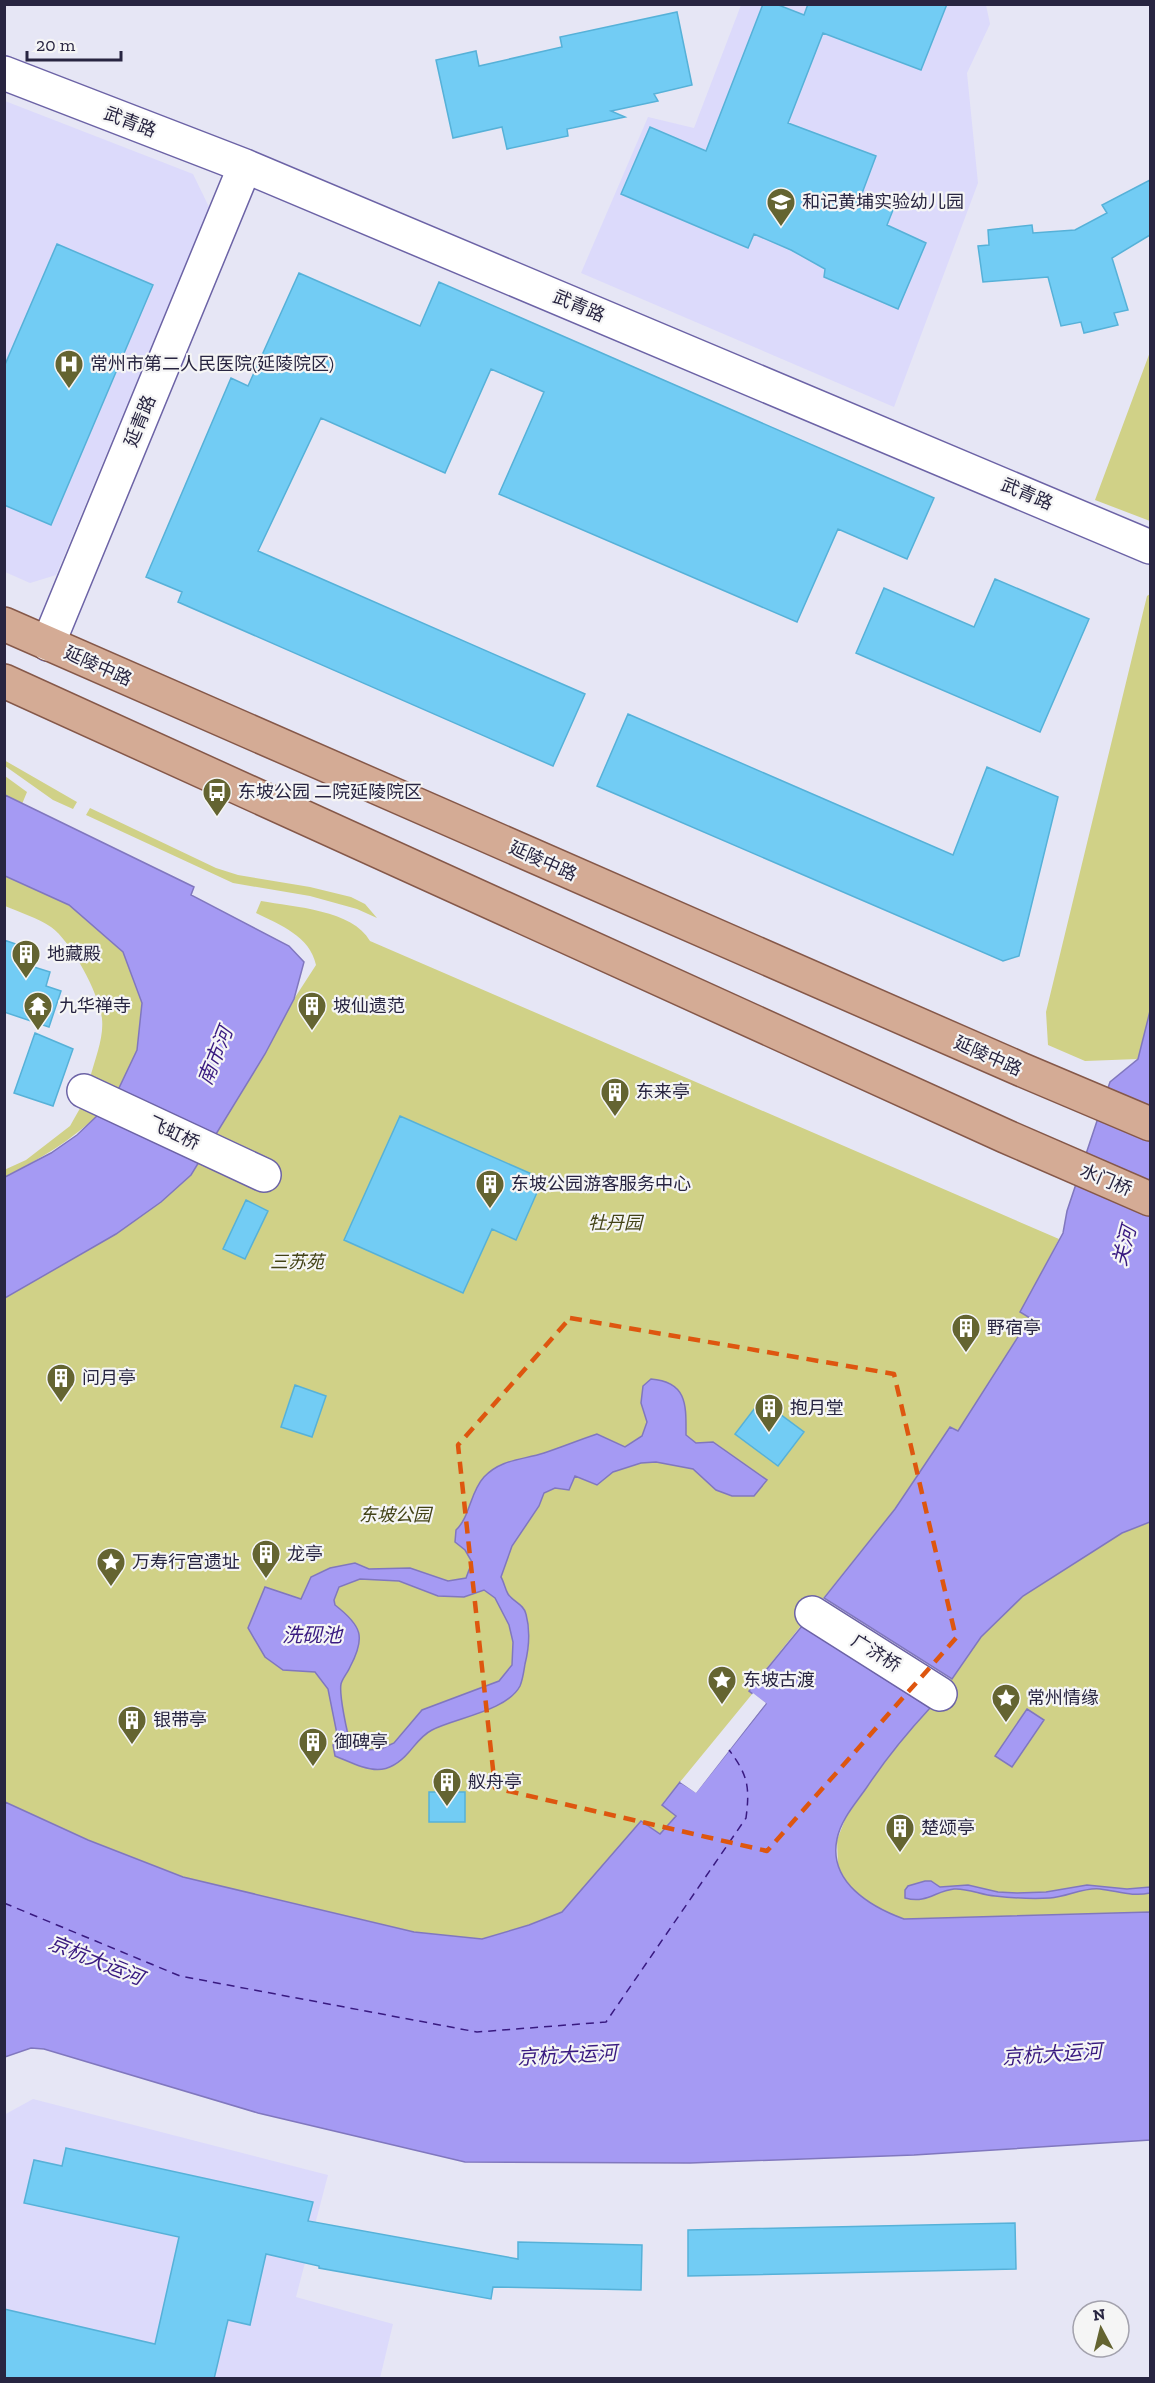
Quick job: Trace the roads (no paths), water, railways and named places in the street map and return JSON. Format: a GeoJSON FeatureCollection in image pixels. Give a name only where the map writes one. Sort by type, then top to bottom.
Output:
{"type":"FeatureCollection","features":[{"type":"Feature","properties":{"kind":"main road","name":"延陵中路"},"geometry":{"type":"LineString","coordinates":[[4,624],[1082,1097],[1150,1124]]}},
{"type":"Feature","properties":{"kind":"main road","name":"水门桥"},"geometry":{"type":"LineString","coordinates":[[4,681],[1150,1199]]}},
{"type":"Feature","properties":{"kind":"street","name":"武青路"},"geometry":{"type":"LineString","coordinates":[[4,73],[245,166],[1150,547]]}},
{"type":"Feature","properties":{"kind":"street","name":"延青路"},"geometry":{"type":"LineString","coordinates":[[48,644],[245,166]]}},
{"type":"Feature","properties":{"kind":"street","name":"飞虹桥"},"geometry":{"type":"LineString","coordinates":[[84,1091],[264,1175]]}},
{"type":"Feature","properties":{"kind":"street","name":"广济桥"},"geometry":{"type":"LineString","coordinates":[[812,1613],[940,1694]]}},
{"type":"Feature","properties":{"kind":"water","name":"南市河"},"geometry":{"type":"Polygon","coordinates":[[[5,795],[194,887],[191,895],[289,946],[304,962],[294,999],[265,1054],[191,1175],[161,1202],[116,1234],[5,1298],[5,1177],[51,1153],[77,1135],[100,1113],[118,1090],[137,1050],[142,1003],[123,952],[69,905],[5,876],[5,795]]]}},
{"type":"Feature","properties":{"kind":"water","name":"关河"},"geometry":{"type":"Polygon","coordinates":[[[1150,1011],[1150,1522],[1122,1533],[1023,1596],[981,1637],[952,1679],[824,1598],[895,1509],[950,1427],[958,1431],[1030,1318],[1020,1312],[1063,1233],[1067,1211],[1110,1082],[1138,1059],[1150,1011]]]}},
{"type":"Feature","properties":{"kind":"water","name":"洗砚池"},"geometry":{"type":"Polygon","coordinates":[[[651,1379],[663,1381],[678,1390],[685,1405],[686,1435],[696,1443],[713,1442],[767,1480],[754,1496],[732,1496],[716,1490],[693,1469],[656,1462],[641,1463],[613,1472],[597,1485],[575,1476],[569,1490],[555,1488],[544,1493],[539,1506],[512,1546],[501,1577],[508,1594],[525,1611],[528,1626],[528,1645],[523,1678],[513,1695],[493,1708],[428,1732],[400,1761],[391,1767],[365,1768],[335,1756],[333,1745],[338,1739],[328,1689],[315,1672],[283,1670],[265,1657],[248,1628],[265,1587],[301,1599],[311,1577],[330,1568],[355,1563],[369,1569],[410,1568],[448,1581],[466,1578],[472,1562],[465,1550],[455,1542],[456,1530],[461,1525],[479,1483],[484,1477],[505,1463],[544,1453],[597,1434],[625,1447],[642,1436],[647,1422],[641,1403],[643,1386],[651,1379]],[[360,1579],[339,1587],[334,1600],[335,1605],[351,1619],[359,1633],[358,1648],[342,1682],[341,1696],[351,1744],[368,1750],[381,1749],[394,1743],[422,1710],[499,1681],[512,1665],[513,1642],[509,1625],[495,1598],[484,1590],[464,1597],[438,1596],[399,1581],[360,1579]]]}},
{"type":"Feature","properties":{"kind":"water","name":"京杭大运河"},"geometry":{"type":"Polygon","coordinates":[[[802,1626],[930,1708],[889,1756],[849,1811],[839,1832],[836,1854],[839,1868],[855,1891],[878,1907],[904,1919],[1150,1912],[1150,2140],[914,2155],[690,2163],[465,2162],[258,2113],[44,2049],[31,2048],[5,2057],[5,1802],[88,1840],[183,1877],[414,1932],[482,1939],[562,1912],[641,1821],[660,1834],[676,1816],[662,1805],[680,1782],[696,1792],[766,1704],[749,1691],[802,1626]]]}},
{"type":"Feature","properties":{"kind":"water"},"geometry":{"type":"Polygon","coordinates":[[[1027,1709],[1044,1720],[1012,1767],[995,1756],[1027,1709]]]}},
{"type":"Feature","properties":{"kind":"water"},"geometry":{"type":"Polygon","coordinates":[[[931,1881],[940,1887],[968,1885],[998,1892],[1046,1892],[1087,1885],[1127,1889],[1150,1887],[1150,1893],[1131,1894],[1094,1889],[1056,1897],[1029,1898],[954,1889],[925,1898],[905,1898],[905,1890],[908,1886],[931,1881]]]}},
{"type":"Feature","properties":{"kind":"place","name":"和记黄埔实验幼儿园"},"geometry":{"type":"Point","coordinates":[781,228]}},
{"type":"Feature","properties":{"kind":"place","name":"常州市第二人民医院(延陵院区)"},"geometry":{"type":"Point","coordinates":[69,390]}},
{"type":"Feature","properties":{"kind":"place","name":"东坡公园 二院延陵院区"},"geometry":{"type":"Point","coordinates":[217,818]}},
{"type":"Feature","properties":{"kind":"place","name":"地藏殿"},"geometry":{"type":"Point","coordinates":[26,980]}},
{"type":"Feature","properties":{"kind":"place","name":"九华禅寺"},"geometry":{"type":"Point","coordinates":[38,1032]}},
{"type":"Feature","properties":{"kind":"place","name":"坡仙遗范"},"geometry":{"type":"Point","coordinates":[312,1032]}},
{"type":"Feature","properties":{"kind":"place","name":"东来亭"},"geometry":{"type":"Point","coordinates":[615,1118]}},
{"type":"Feature","properties":{"kind":"place","name":"东坡公园游客服务中心"},"geometry":{"type":"Point","coordinates":[490,1210]}},
{"type":"Feature","properties":{"kind":"place","name":"野宿亭"},"geometry":{"type":"Point","coordinates":[966,1354]}},
{"type":"Feature","properties":{"kind":"place","name":"问月亭"},"geometry":{"type":"Point","coordinates":[61,1404]}},
{"type":"Feature","properties":{"kind":"place","name":"抱月堂"},"geometry":{"type":"Point","coordinates":[769,1434]}},
{"type":"Feature","properties":{"kind":"place","name":"龙亭"},"geometry":{"type":"Point","coordinates":[266,1580]}},
{"type":"Feature","properties":{"kind":"place","name":"万寿行宫遗址"},"geometry":{"type":"Point","coordinates":[111,1588]}},
{"type":"Feature","properties":{"kind":"place","name":"东坡古渡"},"geometry":{"type":"Point","coordinates":[722,1706]}},
{"type":"Feature","properties":{"kind":"place","name":"常州情缘"},"geometry":{"type":"Point","coordinates":[1006,1724]}},
{"type":"Feature","properties":{"kind":"place","name":"银带亭"},"geometry":{"type":"Point","coordinates":[132,1746]}},
{"type":"Feature","properties":{"kind":"place","name":"御碑亭"},"geometry":{"type":"Point","coordinates":[313,1768]}},
{"type":"Feature","properties":{"kind":"place","name":"舣舟亭"},"geometry":{"type":"Point","coordinates":[447,1808]}},
{"type":"Feature","properties":{"kind":"place","name":"楚颂亭"},"geometry":{"type":"Point","coordinates":[900,1854]}},
{"type":"Feature","properties":{"kind":"park label","name":"牡丹园"},"geometry":{"type":"Point","coordinates":[615,1223]}},
{"type":"Feature","properties":{"kind":"park label","name":"三苏苑"},"geometry":{"type":"Point","coordinates":[297,1262]}},
{"type":"Feature","properties":{"kind":"park label","name":"东坡公园"},"geometry":{"type":"Point","coordinates":[395,1515]}}]}
